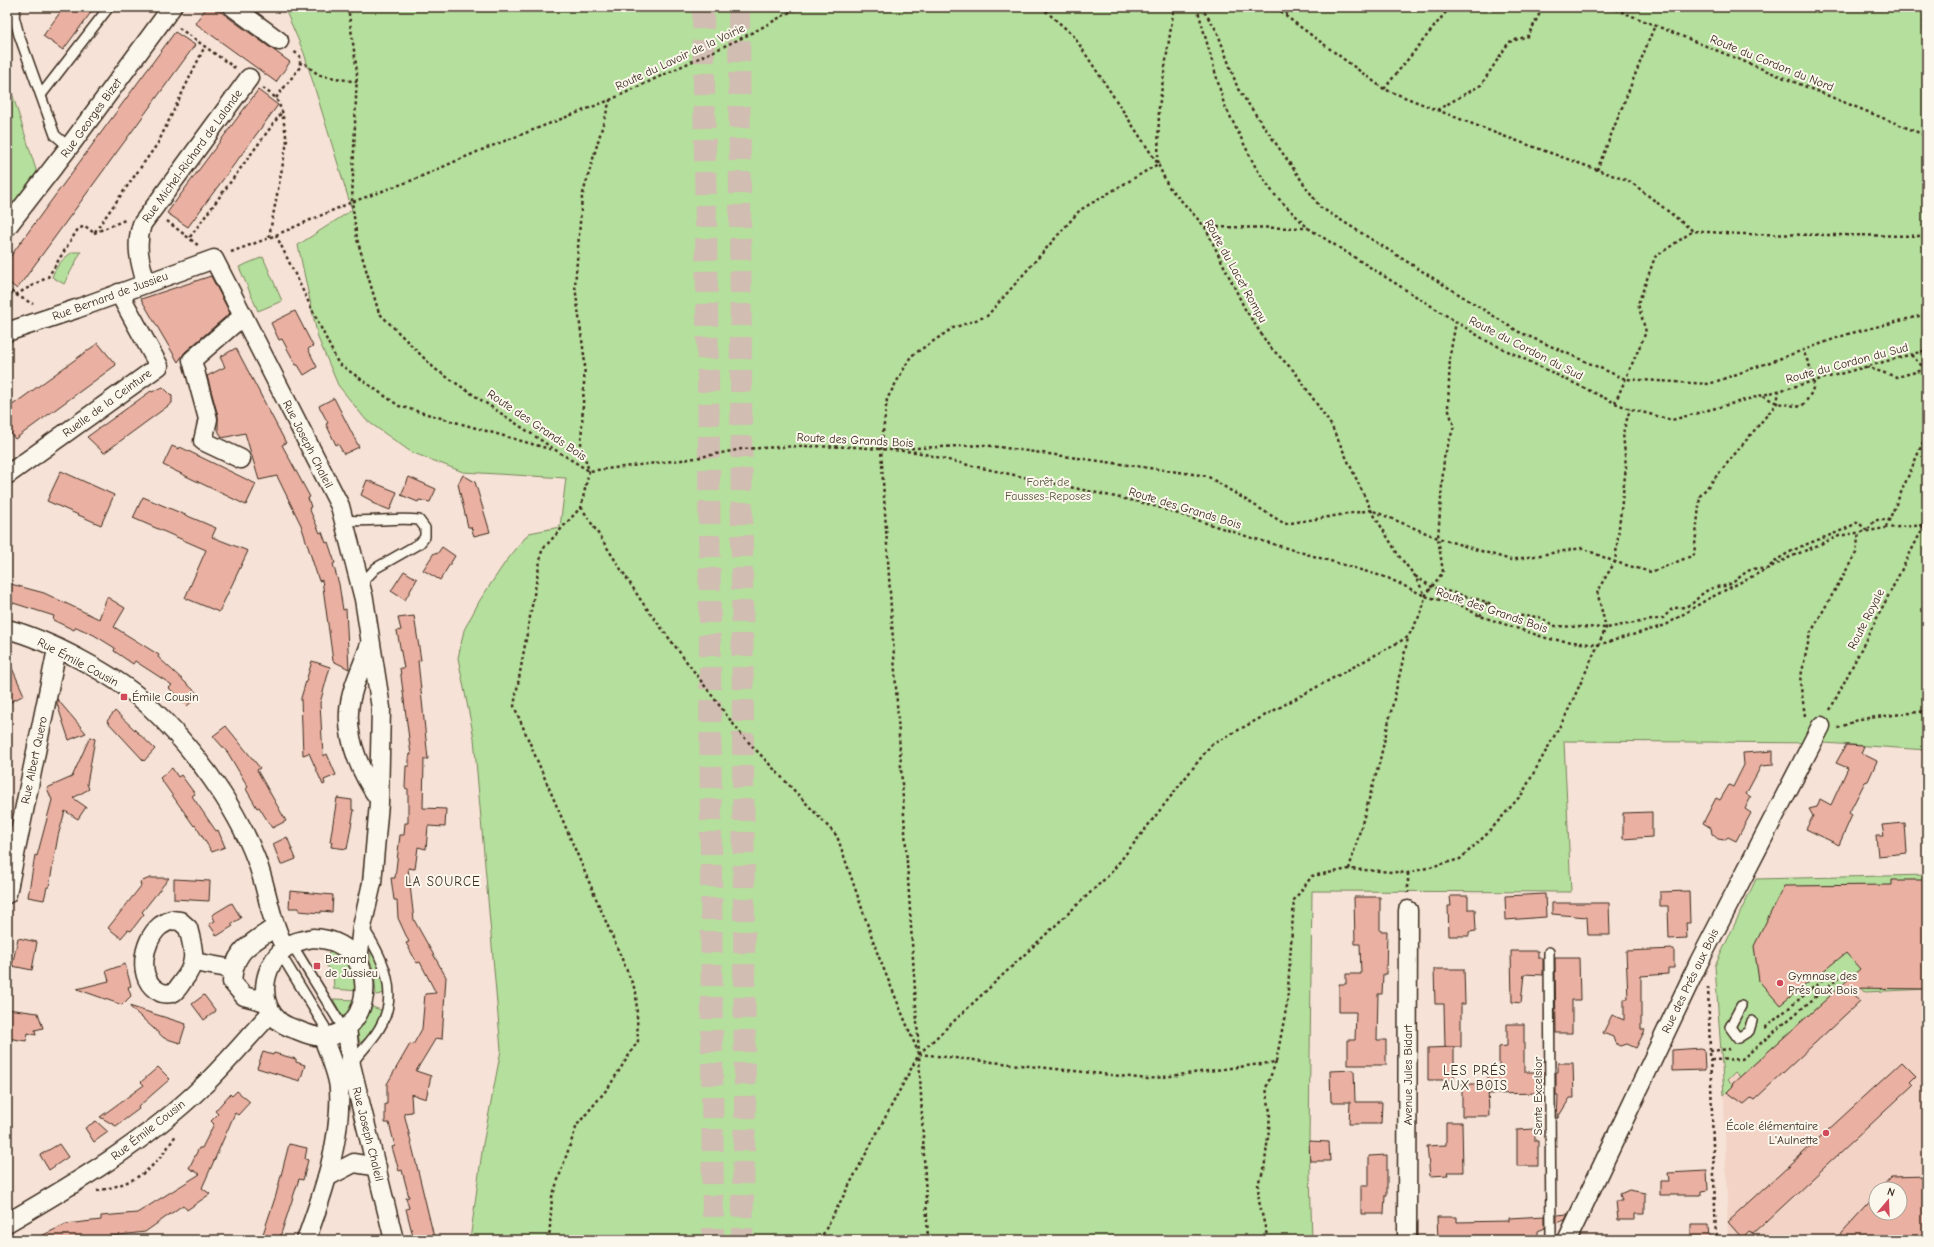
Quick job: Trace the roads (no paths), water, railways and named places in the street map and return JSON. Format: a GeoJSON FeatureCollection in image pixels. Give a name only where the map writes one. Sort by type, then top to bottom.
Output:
{"type":"FeatureCollection","features":[{"type":"Feature","properties":{"kind":"street"},"geometry":{"type":"LineString","coordinates":[[233,7],[279,40]]}},
{"type":"Feature","properties":{"kind":"street","name":"Rue Georges Bizet"},"geometry":{"type":"LineString","coordinates":[[7,227],[69,147],[168,12]]}},
{"type":"Feature","properties":{"kind":"street","name":"Rue Michel-Richard de Lalande"},"geometry":{"type":"LineString","coordinates":[[146,283],[140,265],[138,238],[142,224],[249,78]]}},
{"type":"Feature","properties":{"kind":"street","name":"Rue Bernard de Jussieu"},"geometry":{"type":"LineString","coordinates":[[7,332],[214,259]]}},
{"type":"Feature","properties":{"kind":"street","name":"Rue Joseph Chaleil"},"geometry":{"type":"LineString","coordinates":[[214,259],[340,506],[360,584],[371,641],[381,708],[380,800],[372,882],[362,927],[358,961]]}},
{"type":"Feature","properties":{"kind":"street","name":"Ruelle de la Ceinture"},"geometry":{"type":"LineString","coordinates":[[7,475],[159,366],[119,293]]}},
{"type":"Feature","properties":{"kind":"street"},"geometry":{"type":"LineString","coordinates":[[241,459],[203,441],[208,419],[192,360],[243,316]]}},
{"type":"Feature","properties":{"kind":"street","name":"Rue Émile Cousin"},"geometry":{"type":"LineString","coordinates":[[7,629],[57,649],[105,674],[130,690],[152,710],[200,763],[238,822],[256,859],[275,926],[286,948]]}},
{"type":"Feature","properties":{"kind":"street"},"geometry":{"type":"LineString","coordinates":[[371,641],[354,689],[349,711],[350,733],[357,759],[370,785],[380,800]]}},
{"type":"Feature","properties":{"kind":"street","name":"Rue Albert Quero"},"geometry":{"type":"LineString","coordinates":[[7,894],[57,649]]}},
{"type":"Feature","properties":{"kind":"street","name":"Rue des Prés aux Bois"},"geometry":{"type":"LineString","coordinates":[[1567,1240],[1699,962],[1814,727]]}},
{"type":"Feature","properties":{"kind":"street","name":"Avenue Jules Bidart"},"geometry":{"type":"LineString","coordinates":[[1407,1240],[1408,910]]}},
{"type":"Feature","properties":{"kind":"street"},"geometry":{"type":"LineString","coordinates":[[269,1007],[244,996],[232,982],[235,960],[242,950],[275,926]]}},
{"type":"Feature","properties":{"kind":"street"},"geometry":{"type":"LineString","coordinates":[[338,943],[362,927]]}},
{"type":"Feature","properties":{"kind":"street"},"geometry":{"type":"LineString","coordinates":[[326,938],[338,943],[349,951],[358,961],[364,974],[366,989],[357,1016],[347,1027],[336,1033],[323,1037],[302,1032],[281,1023],[269,1007],[264,990],[266,978],[271,965],[286,948],[300,940],[326,938]]}},
{"type":"Feature","properties":{"kind":"street"},"geometry":{"type":"LineString","coordinates":[[194,962],[233,969]]}},
{"type":"Feature","properties":{"kind":"street","name":"Rue Émile Cousin"},"geometry":{"type":"LineString","coordinates":[[7,1223],[98,1169],[157,1126],[202,1086],[269,1007]]}},
{"type":"Feature","properties":{"kind":"street","name":"Rue Joseph Chaleil"},"geometry":{"type":"LineString","coordinates":[[347,1027],[351,1065],[394,1240]]}},
{"type":"Feature","properties":{"kind":"street"},"geometry":{"type":"LineString","coordinates":[[306,1240],[322,1198],[336,1136],[339,1088],[323,1037]]}},
{"type":"Feature","properties":{"kind":"street"},"geometry":{"type":"LineString","coordinates":[[327,1177],[354,1163],[377,1167]]}},
{"type":"Feature","properties":{"kind":"lane"},"geometry":{"type":"LineString","coordinates":[[16,7],[14,16],[19,35],[55,135],[69,147]]}},
{"type":"Feature","properties":{"kind":"lane"},"geometry":{"type":"LineString","coordinates":[[41,95],[109,7]]}},
{"type":"Feature","properties":{"kind":"lane"},"geometry":{"type":"LineString","coordinates":[[343,520],[360,522],[407,518],[419,520],[426,528],[425,537],[420,543],[376,568],[360,584]]}},
{"type":"Feature","properties":{"kind":"lane"},"geometry":{"type":"LineString","coordinates":[[351,1065],[379,1031],[385,1019],[390,1001],[390,989],[386,972],[369,937],[362,927]]}},
{"type":"Feature","properties":{"kind":"lane"},"geometry":{"type":"LineString","coordinates":[[323,1037],[325,1028],[282,958],[286,948],[296,951],[340,1023],[347,1027]]}},
{"type":"Feature","properties":{"kind":"lane","name":"Sente Excelsior"},"geometry":{"type":"LineString","coordinates":[[1549,952],[1551,1240]]}},
{"type":"Feature","properties":{"kind":"lane"},"geometry":{"type":"LineString","coordinates":[[1741,1006],[1730,1027],[1738,1038],[1749,1031],[1752,1021]]}},
{"type":"Feature","properties":{"kind":"tunnel"},"geometry":{"type":"LineString","coordinates":[[703,7],[709,453],[713,1240]]}},
{"type":"Feature","properties":{"kind":"tunnel"},"geometry":{"type":"LineString","coordinates":[[739,7],[745,1106],[742,1240]]}},
{"type":"Feature","properties":{"kind":"place","name":"Émile Cousin"},"geometry":{"type":"Point","coordinates":[124,697]}},
{"type":"Feature","properties":{"kind":"place","name":"Bernard de Jussieu"},"geometry":{"type":"Point","coordinates":[317,966]}},
{"type":"Feature","properties":{"kind":"place","name":"Gymnase des Prés aux Bois"},"geometry":{"type":"Point","coordinates":[1780,983]}},
{"type":"Feature","properties":{"kind":"place","name":"École élémentaire L'Aulnette"},"geometry":{"type":"Point","coordinates":[1826,1133]}},
{"type":"Feature","properties":{"kind":"district","name":"LA SOURCE"},"geometry":{"type":"Point","coordinates":[443,881]}},
{"type":"Feature","properties":{"kind":"district","name":"LES PRÉS AUX BOIS"},"geometry":{"type":"Point","coordinates":[1475,1078]}},
{"type":"Feature","properties":{"kind":"park label","name":"Forêt de Fausses-Reposes"},"geometry":{"type":"Point","coordinates":[1048,489]}}]}
